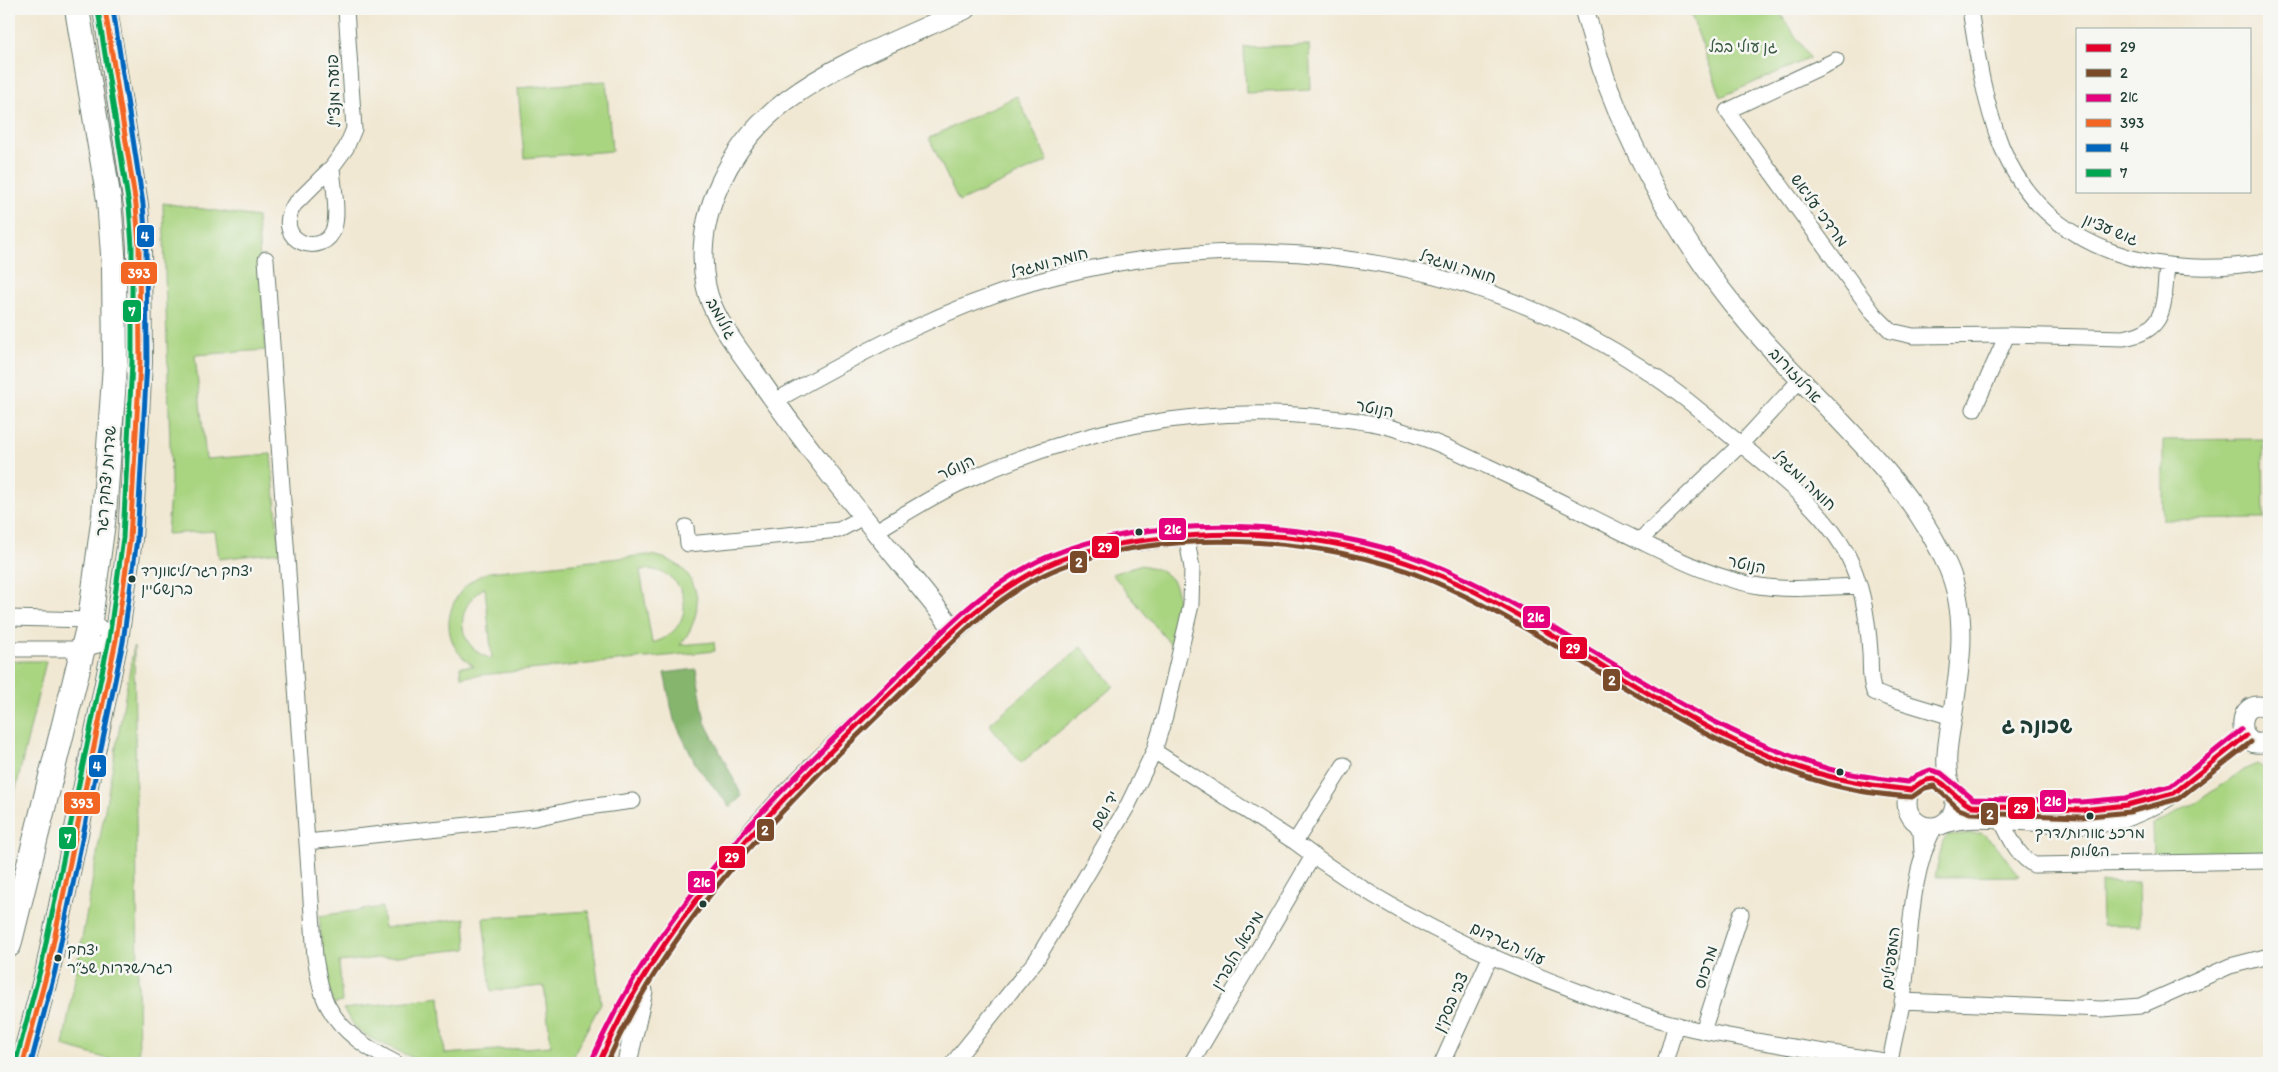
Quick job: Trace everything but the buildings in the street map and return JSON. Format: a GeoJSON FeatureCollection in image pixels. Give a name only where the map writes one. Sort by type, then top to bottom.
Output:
{"type":"FeatureCollection","features":[{"type":"Feature","properties":{"kind":"main road","name":"שדרות יצחק רגר"},"geometry":{"type":"LineString","coordinates":[[9,946],[90,620],[104,515],[115,365],[116,315],[109,200],[77,9]]}},
{"type":"Feature","properties":{"kind":"main road","name":"שדרות יצחק רגר"},"geometry":{"type":"LineString","coordinates":[[23,1063],[48,969],[116,640],[130,539],[140,362],[141,289],[136,205],[105,9]]}},
{"type":"Feature","properties":{"kind":"street","name":"פועה מנצ\"ל"},"geometry":{"type":"LineString","coordinates":[[332,167],[336,214],[331,234],[326,241],[316,243],[300,242],[293,237],[288,228],[290,212],[294,205],[332,167],[346,148],[354,129],[346,9]]}},
{"type":"Feature","properties":{"kind":"street","name":"גולומב"},"geometry":{"type":"LineString","coordinates":[[955,631],[775,401],[715,312],[706,287],[703,257],[707,221],[719,185],[734,156],[759,125],[785,102],[834,70],[966,9]]}},
{"type":"Feature","properties":{"kind":"street","name":"ארלוזורוב"},"geometry":{"type":"LineString","coordinates":[[1584,9],[1608,87],[1646,170],[1677,226],[1698,258],[1747,322],[1889,474],[1922,518],[1949,569],[1956,592],[1962,632],[1959,671],[1948,745],[1947,770],[1953,793]]}},
{"type":"Feature","properties":{"kind":"street","name":"גוש עציון"},"geometry":{"type":"LineString","coordinates":[[1970,9],[1980,71],[2001,146],[2017,177],[2035,202],[2058,224],[2086,241],[2121,255],[2167,266],[2194,269],[2233,267],[2269,261]]}},
{"type":"Feature","properties":{"kind":"street","name":"מרדכי עליאש"},"geometry":{"type":"LineString","coordinates":[[1836,60],[1727,111],[1874,314],[1891,331],[1913,336],[2006,335],[2123,338],[2140,335],[2152,328],[2160,316],[2167,266]]}},
{"type":"Feature","properties":{"kind":"street","name":"חומה ומגדל"},"geometry":{"type":"LineString","coordinates":[[775,401],[857,355],[926,322],[997,294],[1054,277],[1114,264],[1173,256],[1273,252],[1316,254],[1414,270],[1464,284],[1556,321],[1654,376],[1688,400],[1815,510],[1848,556],[1864,610],[1870,652],[1870,680],[1874,692],[1952,717]]}},
{"type":"Feature","properties":{"kind":"street"},"geometry":{"type":"LineString","coordinates":[[266,259],[315,957],[328,1006],[349,1033],[359,1042],[375,1053],[396,1063]]}},
{"type":"Feature","properties":{"kind":"street"},"geometry":{"type":"LineString","coordinates":[[1974,409],[2006,335]]}},
{"type":"Feature","properties":{"kind":"street"},"geometry":{"type":"LineString","coordinates":[[1639,540],[1740,445],[1800,380]]}},
{"type":"Feature","properties":{"kind":"street","name":"הנוטר"},"geometry":{"type":"LineString","coordinates":[[876,532],[965,481],[1019,459],[1074,440],[1121,427],[1165,419],[1214,414],[1278,413],[1334,418],[1385,426],[1440,444],[1639,540],[1724,578],[1761,586],[1801,589],[1858,586]]}},
{"type":"Feature","properties":{"kind":"street"},"geometry":{"type":"LineString","coordinates":[[686,527],[688,544],[839,530],[854,522],[862,514]]}},
{"type":"Feature","properties":{"kind":"street"},"geometry":{"type":"LineString","coordinates":[[599,1063],[647,971],[702,889],[761,819],[805,774],[955,631],[1013,584],[1029,574],[1064,558],[1104,546],[1186,535],[1219,533],[1286,536],[1347,545],[1376,552],[1460,585],[1500,605],[1731,740],[1806,768],[1856,782],[1886,788],[1917,785],[1939,780],[1963,805],[2081,810],[2127,805],[2174,793]]}},
{"type":"Feature","properties":{"kind":"street","name":"יד ושם"},"geometry":{"type":"LineString","coordinates":[[962,1061],[1036,959],[1127,807],[1154,751],[1165,716],[1191,605],[1193,575],[1186,535]]}},
{"type":"Feature","properties":{"kind":"street"},"geometry":{"type":"LineString","coordinates":[[9,618],[90,620],[116,640]]}},
{"type":"Feature","properties":{"kind":"street"},"geometry":{"type":"LineString","coordinates":[[9,649],[83,649],[116,640]]}},
{"type":"Feature","properties":{"kind":"street"},"geometry":{"type":"LineString","coordinates":[[2269,709],[2257,707],[2247,712],[2242,721],[2246,736],[2255,742],[2269,740]]}},
{"type":"Feature","properties":{"kind":"street"},"geometry":{"type":"LineString","coordinates":[[1856,782],[1898,800],[1920,824],[1939,825],[1953,820],[2081,823],[2110,821],[2149,806],[2174,793],[2246,736]]}},
{"type":"Feature","properties":{"kind":"street","name":"ארלוזורוב"},"geometry":{"type":"LineString","coordinates":[[1917,785],[1939,770],[1948,745]]}},
{"type":"Feature","properties":{"kind":"street","name":"עולי הגרדום"},"geometry":{"type":"LineString","coordinates":[[1154,751],[1295,842],[1313,856],[1403,912],[1537,976],[1626,1010],[1703,1031],[1890,1063]]}},
{"type":"Feature","properties":{"kind":"street"},"geometry":{"type":"LineString","coordinates":[[1295,842],[1344,765]]}},
{"type":"Feature","properties":{"kind":"street"},"geometry":{"type":"LineString","coordinates":[[1911,815],[1908,797],[1917,785]]}},
{"type":"Feature","properties":{"kind":"street"},"geometry":{"type":"LineString","coordinates":[[1939,825],[1948,820],[1954,809],[1953,793]]}},
{"type":"Feature","properties":{"kind":"street"},"geometry":{"type":"LineString","coordinates":[[307,842],[535,818],[580,808],[633,801]]}},
{"type":"Feature","properties":{"kind":"street","name":"המעפילים"},"geometry":{"type":"LineString","coordinates":[[1890,1063],[1902,1001],[1916,887],[1922,857],[1921,833],[1911,815]]}},
{"type":"Feature","properties":{"kind":"street"},"geometry":{"type":"LineString","coordinates":[[2001,820],[2014,845],[2025,860],[2034,865],[2269,861]]}},
{"type":"Feature","properties":{"kind":"street","name":"המעפילים"},"geometry":{"type":"LineString","coordinates":[[1922,857],[1939,825]]}},
{"type":"Feature","properties":{"kind":"street","name":"מיכאל הלפרין"},"geometry":{"type":"LineString","coordinates":[[1192,1062],[1313,856]]}},
{"type":"Feature","properties":{"kind":"street","name":"מרכוס"},"geometry":{"type":"LineString","coordinates":[[1703,1031],[1741,914]]}},
{"type":"Feature","properties":{"kind":"street","name":"צבי בסקין"},"geometry":{"type":"LineString","coordinates":[[1442,1063],[1491,955]]}},
{"type":"Feature","properties":{"kind":"street"},"geometry":{"type":"LineString","coordinates":[[1902,1001],[2102,1009],[2129,1007],[2150,1002],[2230,966],[2269,956]]}},
{"type":"Feature","properties":{"kind":"street"},"geometry":{"type":"LineString","coordinates":[[627,1063],[647,971]]}},
{"type":"Feature","properties":{"kind":"street"},"geometry":{"type":"LineString","coordinates":[[1665,1063],[1676,1024]]}},
{"type":"Feature","properties":{"kind":"green space","name":"גן עולי בבל"},"geometry":{"type":"Polygon","coordinates":[[[1689,9],[1777,9],[1810,58],[1721,97],[1689,9]]]}},
{"type":"Feature","properties":{"kind":"green space"},"geometry":{"type":"Polygon","coordinates":[[[1309,45],[1311,90],[1246,93],[1244,47],[1309,45]]]}},
{"type":"Feature","properties":{"kind":"green space"},"geometry":{"type":"Polygon","coordinates":[[[606,81],[612,151],[524,158],[518,88],[606,81]]]}},
{"type":"Feature","properties":{"kind":"green space"},"geometry":{"type":"Polygon","coordinates":[[[1017,96],[1048,161],[959,202],[929,138],[1017,96]]]}},
{"type":"Feature","properties":{"kind":"green space"},"geometry":{"type":"Polygon","coordinates":[[[163,203],[257,217],[266,350],[195,355],[206,459],[271,454],[280,552],[219,559],[215,531],[167,534],[171,480],[163,203]]]}},
{"type":"Feature","properties":{"kind":"green space"},"geometry":{"type":"Polygon","coordinates":[[[2263,439],[2264,519],[2163,520],[2163,440],[2263,439]]]}},
{"type":"Feature","properties":{"kind":"green space"},"geometry":{"type":"Polygon","coordinates":[[[648,555],[665,559],[679,566],[689,576],[695,588],[697,602],[695,616],[690,631],[680,645],[714,642],[715,651],[461,677],[460,667],[474,666],[461,655],[453,642],[449,629],[450,614],[455,601],[463,589],[475,579],[489,572],[648,555]],[[648,569],[640,570],[652,643],[667,637],[677,627],[683,616],[684,603],[681,591],[674,581],[663,573],[648,569]],[[485,588],[474,596],[467,606],[463,616],[463,626],[465,637],[471,646],[480,654],[492,659],[485,588]]]}},
{"type":"Feature","properties":{"kind":"green space"},"geometry":{"type":"Polygon","coordinates":[[[1139,565],[1156,569],[1167,575],[1174,583],[1178,605],[1171,645],[1112,574],[1139,565]]]}},
{"type":"Feature","properties":{"kind":"green space"},"geometry":{"type":"Polygon","coordinates":[[[134,646],[139,1063],[122,1063],[63,1046],[134,646]]]}},
{"type":"Feature","properties":{"kind":"green space"},"geometry":{"type":"Polygon","coordinates":[[[1081,647],[1114,686],[1021,763],[989,724],[1081,647]]]}},
{"type":"Feature","properties":{"kind":"green space"},"geometry":{"type":"Polygon","coordinates":[[[9,661],[46,661],[9,818],[9,661]]]}},
{"type":"Feature","properties":{"kind":"green space"},"geometry":{"type":"Polygon","coordinates":[[[696,669],[705,722],[742,796],[730,807],[696,765],[674,720],[664,673],[696,669]]]}},
{"type":"Feature","properties":{"kind":"green space"},"geometry":{"type":"Polygon","coordinates":[[[2257,764],[2269,771],[2269,852],[2153,854],[2152,825],[2191,806],[2243,770],[2257,764]]]}},
{"type":"Feature","properties":{"kind":"green space"},"geometry":{"type":"Polygon","coordinates":[[[1982,833],[1997,846],[2019,876],[1935,877],[1943,841],[1948,835],[1982,833]]]}},
{"type":"Feature","properties":{"kind":"green space"},"geometry":{"type":"Polygon","coordinates":[[[2139,882],[2140,925],[2102,925],[2101,883],[2139,882]]]}},
{"type":"Feature","properties":{"kind":"green space"},"geometry":{"type":"Polygon","coordinates":[[[382,907],[384,928],[465,918],[467,949],[339,962],[342,1002],[333,1004],[324,968],[319,916],[382,907]]]}},
{"type":"Feature","properties":{"kind":"green space"},"geometry":{"type":"Polygon","coordinates":[[[589,911],[601,1003],[569,1063],[424,1063],[370,1038],[355,1027],[343,1009],[440,997],[445,1054],[551,1046],[544,986],[491,991],[483,918],[589,911]]]}},
{"type":"Feature","properties":{"kind":"transit line","name":"393"},"geometry":{"type":"LineString","coordinates":[[23,1063],[48,969],[116,640],[130,539],[140,362],[139,246],[136,205],[105,9]]}},
{"type":"Feature","properties":{"kind":"transit line","name":"4"},"geometry":{"type":"LineString","coordinates":[[31,1063],[55,971],[123,642],[137,539],[147,362],[146,245],[143,204],[113,9]]}},
{"type":"Feature","properties":{"kind":"transit line","name":"7"},"geometry":{"type":"LineString","coordinates":[[16,1061],[41,967],[109,639],[123,538],[132,362],[132,246],[129,206],[98,10]]}},
{"type":"Feature","properties":{"kind":"transit line","name":"2א"},"geometry":{"type":"LineString","coordinates":[[592,1060],[618,1006],[649,955],[683,906],[720,860],[800,772],[941,633],[980,598],[1023,569],[1047,557],[1090,542],[1137,532],[1187,527],[1237,526],[1288,530],[1337,537],[1384,548],[1447,570],[1485,589],[1541,620],[1668,696],[1762,745],[1829,769],[1868,777],[1908,782],[1917,775],[1930,770],[1941,773],[1973,799],[2081,802],[2126,798],[2171,786],[2241,730]]}},
{"type":"Feature","properties":{"kind":"transit line","name":"29"},"geometry":{"type":"LineString","coordinates":[[599,1063],[625,1009],[655,958],[689,910],[765,819],[806,776],[944,639],[982,606],[1002,591],[1046,566],[1086,551],[1113,545],[1189,536],[1257,535],[1325,542],[1391,558],[1444,577],[1504,607],[1670,707],[1765,755],[1832,777],[1871,785],[1911,790],[1921,782],[1929,779],[1936,780],[1971,806],[2081,810],[2127,805],[2174,793],[2246,736]]}},
{"type":"Feature","properties":{"kind":"transit line","name":"2"},"geometry":{"type":"LineString","coordinates":[[607,1063],[633,1011],[662,961],[732,869],[809,783],[947,647],[986,612],[1029,583],[1052,571],[1094,557],[1140,547],[1190,542],[1291,545],[1340,553],[1386,564],[1428,579],[1478,603],[1527,629],[1672,715],[1721,742],[1772,765],[1825,783],[1879,794],[1912,797],[1925,788],[1934,786],[1959,809],[1970,813],[2081,817],[2129,812],[2178,799],[2251,742]]}},
{"type":"Feature","properties":{"kind":"place","name":"יצחק רגר/ליאונרד ברנשטיין"},"geometry":{"type":"Point","coordinates":[132,579]}},
{"type":"Feature","properties":{"kind":"place","name":"מרכז אורות/דרך השלום"},"geometry":{"type":"Point","coordinates":[2090,816]}},
{"type":"Feature","properties":{"kind":"place","name":"יצחק רגר/שדרות שז״ר"},"geometry":{"type":"Point","coordinates":[58,958]}},
{"type":"Feature","properties":{"kind":"district","name":"שכונה ג"},"geometry":{"type":"Point","coordinates":[2037,726]}}]}
